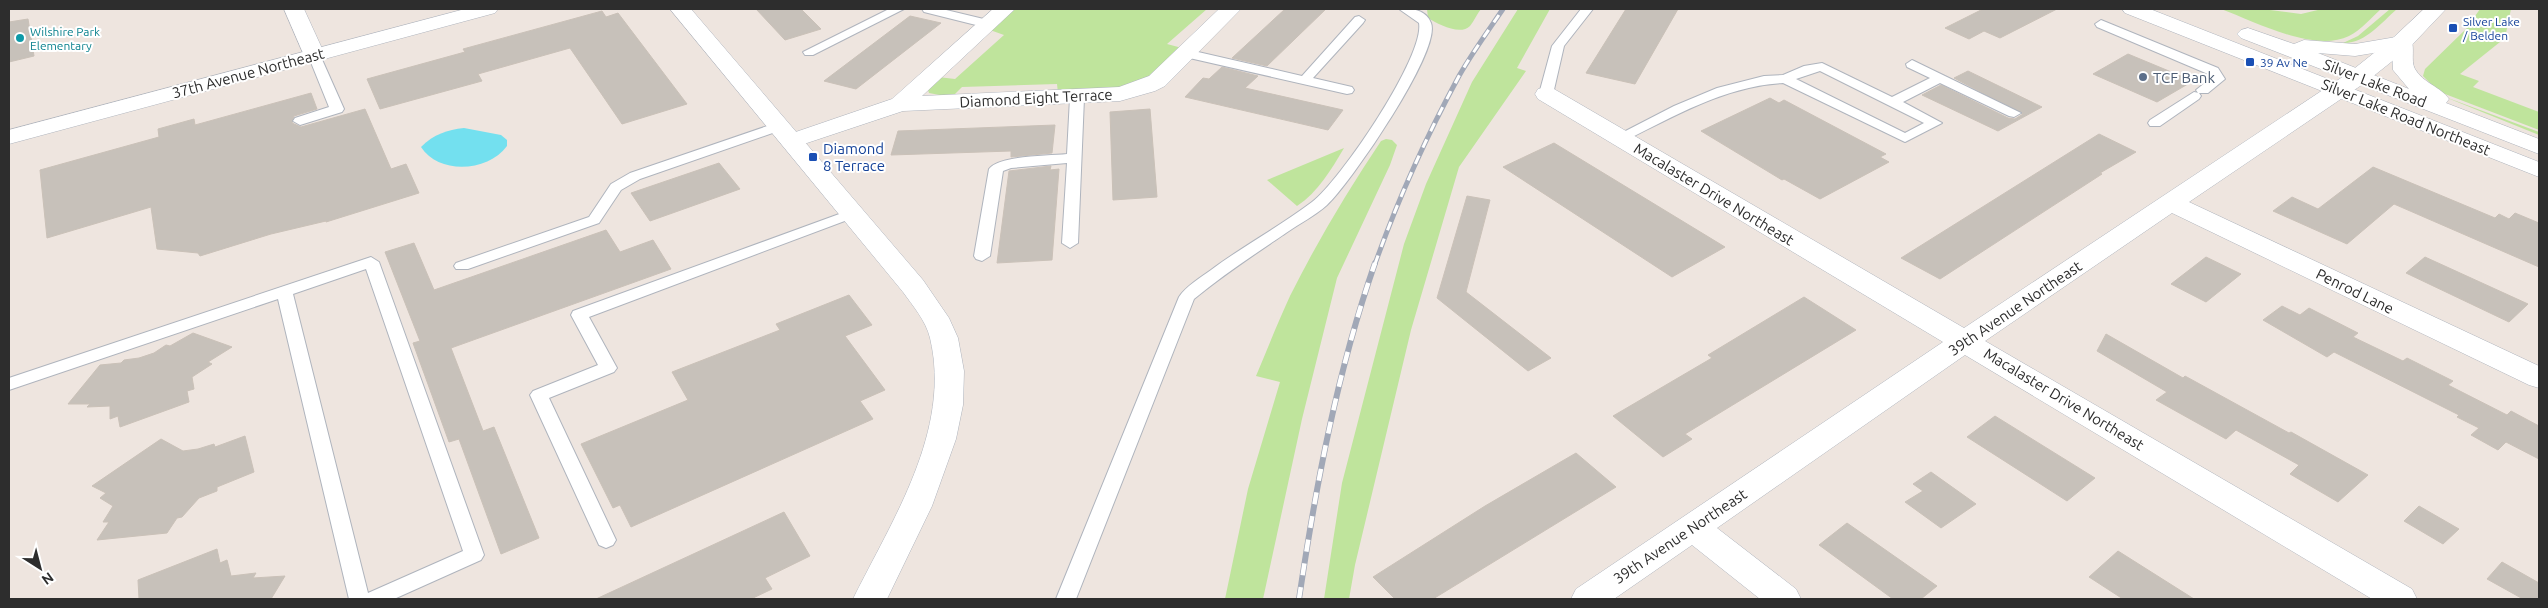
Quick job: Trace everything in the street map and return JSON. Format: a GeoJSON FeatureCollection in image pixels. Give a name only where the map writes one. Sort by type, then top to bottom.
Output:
{"type":"FeatureCollection","features":[{"type":"Feature","properties":{"kind":"street"},"geometry":{"type":"LineString","coordinates":[[294,9],[314,55]]}},
{"type":"Feature","properties":{"kind":"street","name":"37th Avenue Northeast"},"geometry":{"type":"LineString","coordinates":[[9,137],[488,9]]}},
{"type":"Feature","properties":{"kind":"street"},"geometry":{"type":"LineString","coordinates":[[680,9],[914,286],[944,338],[949,396],[943,430],[933,463],[870,599]]}},
{"type":"Feature","properties":{"kind":"street","name":"Diamond Eight Terrace"},"geometry":{"type":"LineString","coordinates":[[900,104],[1005,9]]}},
{"type":"Feature","properties":{"kind":"street","name":"Diamond Eight Terrace"},"geometry":{"type":"LineString","coordinates":[[786,133],[900,104],[1077,98],[1120,94],[1147,86],[1157,80],[1231,9]]}},
{"type":"Feature","properties":{"kind":"street","name":"Silver Lake Road Northeast"},"geometry":{"type":"LineString","coordinates":[[2132,9],[2348,83],[2539,170]]}},
{"type":"Feature","properties":{"kind":"street","name":"Silver Lake Road"},"geometry":{"type":"LineString","coordinates":[[2183,9],[2235,29],[2348,83],[2530,143]]}},
{"type":"Feature","properties":{"kind":"street","name":"39th Avenue Northeast"},"geometry":{"type":"LineString","coordinates":[[1588,599],[1965,341],[2348,83],[2402,42],[2436,9]]}},
{"type":"Feature","properties":{"kind":"street"},"geometry":{"type":"LineString","coordinates":[[2235,29],[2299,45],[2330,50],[2354,50],[2402,42],[2404,70],[2417,84],[2433,96],[2530,143]]}},
{"type":"Feature","properties":{"kind":"street","name":"Macalaster Drive Northeast"},"geometry":{"type":"LineString","coordinates":[[1546,94],[2400,599]]}},
{"type":"Feature","properties":{"kind":"street","name":"Penrod Lane"},"geometry":{"type":"LineString","coordinates":[[2171,203],[2539,378]]}},
{"type":"Feature","properties":{"kind":"street"},"geometry":{"type":"LineString","coordinates":[[1693,527],[1784,599]]}},
{"type":"Feature","properties":{"kind":"lane"},"geometry":{"type":"LineString","coordinates":[[809,52],[898,9]]}},
{"type":"Feature","properties":{"kind":"lane"},"geometry":{"type":"LineString","coordinates":[[928,9],[988,24]]}},
{"type":"Feature","properties":{"kind":"lane"},"geometry":{"type":"LineString","coordinates":[[1066,599],[1187,297],[1216,272],[1324,200],[1372,138],[1420,55],[1427,36],[1426,25],[1421,18],[1405,9]]}},
{"type":"Feature","properties":{"kind":"lane"},"geometry":{"type":"LineString","coordinates":[[1546,94],[1558,46],[1587,9]]}},
{"type":"Feature","properties":{"kind":"lane"},"geometry":{"type":"LineString","coordinates":[[1304,81],[1359,20]]}},
{"type":"Feature","properties":{"kind":"lane"},"geometry":{"type":"LineString","coordinates":[[2101,24],[2194,61],[2218,77]]}},
{"type":"Feature","properties":{"kind":"lane"},"geometry":{"type":"LineString","coordinates":[[1185,54],[1347,90]]}},
{"type":"Feature","properties":{"kind":"lane"},"geometry":{"type":"LineString","coordinates":[[300,121],[337,110],[314,55]]}},
{"type":"Feature","properties":{"kind":"lane"},"geometry":{"type":"LineString","coordinates":[[1912,64],[2014,113]]}},
{"type":"Feature","properties":{"kind":"lane"},"geometry":{"type":"LineString","coordinates":[[1619,138],[1730,87],[1774,79],[1786,79],[1809,69],[1822,67],[1936,122],[1905,138],[1786,79]]}},
{"type":"Feature","properties":{"kind":"lane"},"geometry":{"type":"LineString","coordinates":[[2198,93],[2219,87],[2218,77]]}},
{"type":"Feature","properties":{"kind":"lane"},"geometry":{"type":"LineString","coordinates":[[2155,123],[2218,77]]}},
{"type":"Feature","properties":{"kind":"lane"},"geometry":{"type":"LineString","coordinates":[[1892,102],[1940,78]]}},
{"type":"Feature","properties":{"kind":"lane"},"geometry":{"type":"LineString","coordinates":[[1070,243],[1077,98]]}},
{"type":"Feature","properties":{"kind":"lane"},"geometry":{"type":"LineString","coordinates":[[462,266],[594,220],[616,187],[635,176],[786,133]]}},
{"type":"Feature","properties":{"kind":"lane"},"geometry":{"type":"LineString","coordinates":[[982,256],[996,169],[1008,164],[1074,158]]}},
{"type":"Feature","properties":{"kind":"lane"},"geometry":{"type":"LineString","coordinates":[[606,540],[539,395],[608,368],[579,315],[853,213]]}},
{"type":"Feature","properties":{"kind":"lane"},"geometry":{"type":"LineString","coordinates":[[9,384],[371,262],[474,556],[374,599]]}},
{"type":"Feature","properties":{"kind":"lane"},"geometry":{"type":"LineString","coordinates":[[284,291],[359,599]]}},
{"type":"Feature","properties":{"kind":"green space"},"geometry":{"type":"Polygon","coordinates":[[[1015,9],[1207,9],[1167,44],[1182,48],[1150,77],[1121,88],[1058,93],[1057,84],[962,87],[954,95],[945,96],[929,93],[928,90],[938,77],[955,79],[1004,35],[990,30],[1015,9]]]}},
{"type":"Feature","properties":{"kind":"green space"},"geometry":{"type":"Polygon","coordinates":[[[1427,9],[1481,9],[1470,26],[1461,30],[1449,28],[1428,18],[1427,9]]]}},
{"type":"Feature","properties":{"kind":"green space"},"geometry":{"type":"Polygon","coordinates":[[[1518,9],[1550,9],[1517,68],[1526,71],[1459,167],[1411,330],[1355,565],[1349,599],[1324,599],[1342,483],[1404,244],[1426,184],[1472,82],[1518,9]]]}},
{"type":"Feature","properties":{"kind":"green space"},"geometry":{"type":"Polygon","coordinates":[[[2221,9],[2262,9],[2301,14],[2322,9],[2381,9],[2362,27],[2349,36],[2335,40],[2319,41],[2285,34],[2221,9]]]}},
{"type":"Feature","properties":{"kind":"green space"},"geometry":{"type":"Polygon","coordinates":[[[2390,9],[2397,9],[2373,31],[2359,40],[2343,43],[2358,36],[2390,9]]]}},
{"type":"Feature","properties":{"kind":"green space"},"geometry":{"type":"Polygon","coordinates":[[[2480,9],[2511,9],[2505,38],[2460,74],[2479,81],[2473,87],[2539,112],[2539,130],[2445,94],[2435,88],[2423,76],[2425,69],[2466,29],[2480,9]]]}},
{"type":"Feature","properties":{"kind":"green space"},"geometry":{"type":"Polygon","coordinates":[[[2440,95],[2539,132],[2539,135],[2440,95]]]}},
{"type":"Feature","properties":{"kind":"green space"},"geometry":{"type":"Polygon","coordinates":[[[1386,139],[1392,140],[1397,145],[1390,165],[1337,278],[1302,419],[1263,599],[1225,599],[1248,489],[1280,382],[1256,376],[1290,296],[1311,256],[1357,178],[1381,141],[1386,139]]]}},
{"type":"Feature","properties":{"kind":"green space"},"geometry":{"type":"Polygon","coordinates":[[[1344,148],[1318,187],[1297,206],[1267,180],[1344,148]]]}},
{"type":"Feature","properties":{"kind":"water"},"geometry":{"type":"Polygon","coordinates":[[[464,128],[501,135],[507,140],[507,146],[499,155],[488,161],[464,167],[451,166],[439,162],[429,156],[421,147],[441,133],[464,128]]]}},
{"type":"Feature","properties":{"kind":"building"},"geometry":{"type":"Polygon","coordinates":[[[756,9],[801,9],[821,29],[785,40],[756,9]]]}},
{"type":"Feature","properties":{"kind":"building"},"geometry":{"type":"Polygon","coordinates":[[[1285,9],[1326,9],[1267,66],[1232,58],[1285,9]]]}},
{"type":"Feature","properties":{"kind":"building"},"geometry":{"type":"Polygon","coordinates":[[[1626,9],[1678,9],[1635,84],[1586,73],[1626,9]]]}},
{"type":"Feature","properties":{"kind":"building"},"geometry":{"type":"Polygon","coordinates":[[[1983,9],[2057,9],[2000,38],[1984,31],[1969,39],[1945,28],[1983,9]]]}},
{"type":"Feature","properties":{"kind":"building"},"geometry":{"type":"Polygon","coordinates":[[[602,11],[606,17],[618,13],[687,104],[622,124],[570,48],[478,74],[482,81],[380,109],[367,79],[465,52],[463,49],[602,11]]]}},
{"type":"Feature","properties":{"kind":"building"},"geometry":{"type":"Polygon","coordinates":[[[910,16],[941,23],[856,89],[824,81],[910,16]]]}},
{"type":"Feature","properties":{"kind":"building","name":"Wilshire Park Elementary"},"geometry":{"type":"Polygon","coordinates":[[[28,19],[34,56],[9,62],[9,22],[28,19]]]}},
{"type":"Feature","properties":{"kind":"building","name":"TCF Bank"},"geometry":{"type":"Polygon","coordinates":[[[2128,54],[2193,81],[2157,102],[2093,74],[2128,54]]]}},
{"type":"Feature","properties":{"kind":"building"},"geometry":{"type":"Polygon","coordinates":[[[1222,67],[1258,76],[1245,88],[1343,110],[1328,130],[1185,97],[1203,78],[1209,79],[1222,67]]]}},
{"type":"Feature","properties":{"kind":"building"},"geometry":{"type":"Polygon","coordinates":[[[1968,71],[2042,107],[1998,131],[1922,95],[1941,85],[2008,118],[2015,119],[2023,114],[1954,78],[1968,71]]]}},
{"type":"Feature","properties":{"kind":"building"},"geometry":{"type":"Polygon","coordinates":[[[311,93],[317,109],[294,116],[292,123],[301,127],[365,109],[391,169],[406,164],[419,193],[326,222],[271,234],[200,256],[198,253],[157,249],[151,207],[47,238],[40,170],[159,137],[158,129],[194,119],[195,125],[311,93]]]}},
{"type":"Feature","properties":{"kind":"building"},"geometry":{"type":"Polygon","coordinates":[[[1770,98],[1779,103],[1784,100],[1886,154],[1880,157],[1889,162],[1820,199],[1784,179],[1782,180],[1701,131],[1770,98]]]}},
{"type":"Feature","properties":{"kind":"building"},"geometry":{"type":"Polygon","coordinates":[[[1150,109],[1157,197],[1113,200],[1110,112],[1150,109]]]}},
{"type":"Feature","properties":{"kind":"building"},"geometry":{"type":"Polygon","coordinates":[[[1055,125],[1052,153],[1011,157],[1011,151],[891,155],[898,131],[1055,125]]]}},
{"type":"Feature","properties":{"kind":"building"},"geometry":{"type":"Polygon","coordinates":[[[2099,134],[2136,152],[2100,173],[2102,174],[1940,279],[1901,258],[2099,134]]]}},
{"type":"Feature","properties":{"kind":"building"},"geometry":{"type":"Polygon","coordinates":[[[1554,143],[1725,247],[1672,277],[1503,167],[1554,143]]]}},
{"type":"Feature","properties":{"kind":"building"},"geometry":{"type":"Polygon","coordinates":[[[719,163],[740,189],[650,221],[631,193],[719,163]]]}},
{"type":"Feature","properties":{"kind":"building"},"geometry":{"type":"Polygon","coordinates":[[[1051,166],[1050,170],[1059,169],[1052,260],[997,263],[1009,171],[1051,166]]]}},
{"type":"Feature","properties":{"kind":"building"},"geometry":{"type":"Polygon","coordinates":[[[2373,167],[2495,218],[2499,214],[2509,219],[2515,213],[2539,223],[2539,267],[2394,204],[2347,244],[2273,211],[2292,197],[2318,209],[2373,167]]]}},
{"type":"Feature","properties":{"kind":"building"},"geometry":{"type":"Polygon","coordinates":[[[1467,196],[1490,200],[1466,292],[1551,358],[1528,371],[1437,298],[1467,196]]]}},
{"type":"Feature","properties":{"kind":"building"},"geometry":{"type":"Polygon","coordinates":[[[606,230],[620,252],[653,240],[671,269],[451,348],[483,431],[494,427],[539,538],[501,554],[459,439],[449,442],[413,343],[420,341],[385,252],[414,243],[434,290],[606,230]]]}},
{"type":"Feature","properties":{"kind":"building"},"geometry":{"type":"Polygon","coordinates":[[[2206,257],[2241,274],[2206,302],[2171,284],[2206,257]]]}},
{"type":"Feature","properties":{"kind":"building"},"geometry":{"type":"Polygon","coordinates":[[[2425,257],[2528,304],[2509,322],[2406,273],[2425,257]]]}},
{"type":"Feature","properties":{"kind":"building"},"geometry":{"type":"Polygon","coordinates":[[[849,295],[872,325],[845,336],[885,390],[860,401],[873,419],[631,527],[620,505],[613,508],[581,444],[688,400],[672,372],[780,330],[776,324],[849,295]]]}},
{"type":"Feature","properties":{"kind":"building"},"geometry":{"type":"Polygon","coordinates":[[[1804,297],[1856,330],[1685,434],[1692,439],[1663,457],[1613,416],[1712,358],[1708,355],[1804,297]]]}},
{"type":"Feature","properties":{"kind":"building"},"geometry":{"type":"Polygon","coordinates":[[[2282,306],[2300,315],[2309,308],[2358,333],[2353,337],[2403,361],[2407,358],[2453,381],[2448,385],[2507,415],[2511,411],[2539,426],[2539,459],[2506,442],[2498,450],[2471,435],[2479,428],[2457,417],[2459,415],[2334,352],[2327,357],[2263,320],[2282,306]]]}},
{"type":"Feature","properties":{"kind":"building"},"geometry":{"type":"Polygon","coordinates":[[[193,333],[232,347],[208,362],[212,364],[192,377],[194,389],[187,391],[189,402],[120,427],[118,416],[110,419],[110,406],[87,407],[90,404],[68,404],[100,365],[121,363],[124,360],[154,353],[166,345],[170,346],[193,333]]]}},
{"type":"Feature","properties":{"kind":"building"},"geometry":{"type":"Polygon","coordinates":[[[2106,334],[2183,378],[2185,376],[2368,475],[2338,502],[2290,474],[2299,465],[2236,430],[2226,439],[2156,400],[2167,392],[2097,351],[2106,334]]]}},
{"type":"Feature","properties":{"kind":"building"},"geometry":{"type":"Polygon","coordinates":[[[1995,416],[2095,478],[2067,501],[1967,437],[1995,416]]]}},
{"type":"Feature","properties":{"kind":"building"},"geometry":{"type":"Polygon","coordinates":[[[245,436],[254,472],[217,487],[217,491],[199,498],[182,517],[177,518],[167,533],[97,540],[109,522],[103,522],[113,506],[100,498],[106,493],[92,486],[161,439],[183,451],[214,444],[215,447],[245,436]]]}},
{"type":"Feature","properties":{"kind":"building"},"geometry":{"type":"Polygon","coordinates":[[[1576,453],[1616,487],[1433,599],[1395,599],[1373,577],[1485,506],[1576,453]]]}},
{"type":"Feature","properties":{"kind":"building"},"geometry":{"type":"Polygon","coordinates":[[[1931,472],[1976,504],[1941,528],[1905,502],[1923,491],[1913,484],[1931,472]]]}},
{"type":"Feature","properties":{"kind":"building"},"geometry":{"type":"Polygon","coordinates":[[[2419,506],[2459,529],[2443,544],[2404,521],[2419,506]]]}},
{"type":"Feature","properties":{"kind":"building"},"geometry":{"type":"Polygon","coordinates":[[[784,512],[810,556],[765,578],[772,589],[751,599],[596,599],[784,512]]]}},
{"type":"Feature","properties":{"kind":"building"},"geometry":{"type":"Polygon","coordinates":[[[1847,523],[1937,586],[1921,599],[1893,599],[1819,545],[1847,523]]]}},
{"type":"Feature","properties":{"kind":"building"},"geometry":{"type":"Polygon","coordinates":[[[217,549],[220,563],[227,560],[231,576],[256,573],[253,578],[285,576],[271,599],[139,599],[138,580],[217,549]]]}},
{"type":"Feature","properties":{"kind":"building"},"geometry":{"type":"Polygon","coordinates":[[[2118,551],[2194,599],[2123,599],[2089,577],[2118,551]]]}},
{"type":"Feature","properties":{"kind":"building"},"geometry":{"type":"Polygon","coordinates":[[[2502,562],[2539,583],[2539,599],[2523,599],[2487,579],[2502,562]]]}},
{"type":"Feature","properties":{"kind":"railway"},"geometry":{"type":"LineString","coordinates":[[1375,264],[1413,168],[1435,122],[1464,67],[1503,9]]}},
{"type":"Feature","properties":{"kind":"railway"},"geometry":{"type":"LineString","coordinates":[[1299,599],[1320,471],[1329,429],[1349,345],[1375,263]]}},
{"type":"Feature","properties":{"kind":"place","name":"Silver Lake / Belden"},"geometry":{"type":"Point","coordinates":[2453,28]}},
{"type":"Feature","properties":{"kind":"place","name":"Wilshire Park Elementary"},"geometry":{"type":"Point","coordinates":[20,38]}},
{"type":"Feature","properties":{"kind":"place","name":"39 Av Ne"},"geometry":{"type":"Point","coordinates":[2250,62]}},
{"type":"Feature","properties":{"kind":"place","name":"TCF Bank"},"geometry":{"type":"Point","coordinates":[2143,77]}},
{"type":"Feature","properties":{"kind":"place","name":"Diamond 8 Terrace"},"geometry":{"type":"Point","coordinates":[813,157]}}]}
